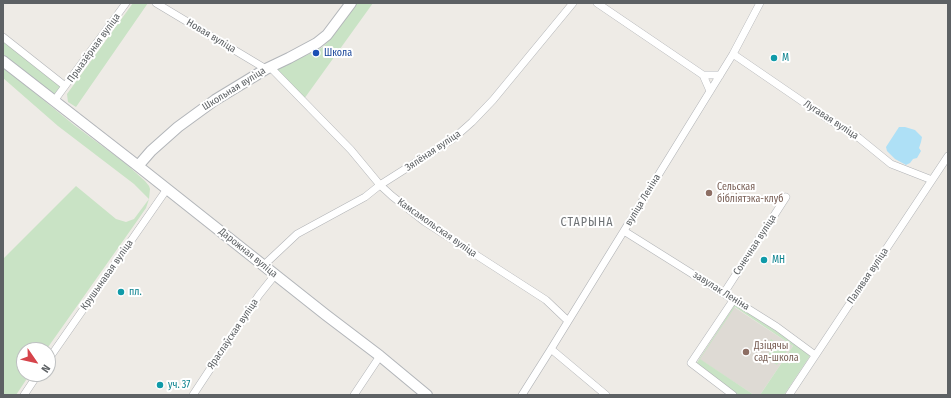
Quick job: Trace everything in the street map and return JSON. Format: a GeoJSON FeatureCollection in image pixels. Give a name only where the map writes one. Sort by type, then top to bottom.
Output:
{"type":"FeatureCollection","features":[{"type":"Feature","properties":{"kind":"main road","name":"Школьная вуліца"},"geometry":{"type":"LineString","coordinates":[[138,166],[151,151],[178,127],[221,96],[268,68],[317,43],[327,35],[351,3]]}},
{"type":"Feature","properties":{"kind":"main road","name":"Дарожная вуліца"},"geometry":{"type":"LineString","coordinates":[[3,61],[380,356],[427,395]]}},
{"type":"Feature","properties":{"kind":"street","name":"Прыазёрная вуліца"},"geometry":{"type":"LineString","coordinates":[[3,37],[65,86],[126,3]]}},
{"type":"Feature","properties":{"kind":"street","name":"Новая вуліца"},"geometry":{"type":"LineString","coordinates":[[156,3],[268,68]]}},
{"type":"Feature","properties":{"kind":"street","name":"Зялёная вуліца"},"geometry":{"type":"LineString","coordinates":[[264,265],[297,234],[365,197],[380,185],[454,138],[493,100],[573,3]]}},
{"type":"Feature","properties":{"kind":"street"},"geometry":{"type":"LineString","coordinates":[[597,3],[703,74],[720,75]]}},
{"type":"Feature","properties":{"kind":"street","name":"вуліца Леніна"},"geometry":{"type":"LineString","coordinates":[[522,395],[733,54],[757,4]]}},
{"type":"Feature","properties":{"kind":"street","name":"Лугавая вуліца"},"geometry":{"type":"LineString","coordinates":[[733,54],[825,117],[859,138],[891,164],[932,180]]}},
{"type":"Feature","properties":{"kind":"street","name":"Камсамольская вуліца"},"geometry":{"type":"LineString","coordinates":[[268,68],[351,150],[380,185],[392,196],[426,222],[546,300],[568,321]]}},
{"type":"Feature","properties":{"kind":"street"},"geometry":{"type":"LineString","coordinates":[[703,74],[710,91]]}},
{"type":"Feature","properties":{"kind":"street"},"geometry":{"type":"LineString","coordinates":[[54,101],[65,86]]}},
{"type":"Feature","properties":{"kind":"street","name":"Палявая вуліца"},"geometry":{"type":"LineString","coordinates":[[789,395],[948,156]]}},
{"type":"Feature","properties":{"kind":"street","name":"Крушынавая вуліца"},"geometry":{"type":"LineString","coordinates":[[56,349],[167,189]]}},
{"type":"Feature","properties":{"kind":"street","name":"Сонечная вуліца"},"geometry":{"type":"LineString","coordinates":[[724,293],[786,197]]}},
{"type":"Feature","properties":{"kind":"street","name":"завулак Леніна"},"geometry":{"type":"LineString","coordinates":[[624,231],[734,299],[777,327],[815,355]]}},
{"type":"Feature","properties":{"kind":"street","name":"Яраслаўская вуліца"},"geometry":{"type":"LineString","coordinates":[[193,395],[259,295],[275,275]]}},
{"type":"Feature","properties":{"kind":"street"},"geometry":{"type":"LineString","coordinates":[[733,395],[691,363],[734,299]]}},
{"type":"Feature","properties":{"kind":"street"},"geometry":{"type":"LineString","coordinates":[[551,349],[606,395]]}},
{"type":"Feature","properties":{"kind":"street"},"geometry":{"type":"LineString","coordinates":[[354,395],[380,356]]}},
{"type":"Feature","properties":{"kind":"street"},"geometry":{"type":"LineString","coordinates":[[24,395],[33,382]]}},
{"type":"Feature","properties":{"kind":"shaded area","name":"Дзіцячы сад-школа"},"geometry":{"type":"Polygon","coordinates":[[[734,307],[793,346],[760,395],[754,395],[699,359],[734,307]]]}},
{"type":"Feature","properties":{"kind":"green space"},"geometry":{"type":"Polygon","coordinates":[[[133,3],[148,3],[76,107],[68,102],[67,94],[133,3]]]}},
{"type":"Feature","properties":{"kind":"green space"},"geometry":{"type":"Polygon","coordinates":[[[355,3],[373,3],[304,99],[277,70],[277,68],[323,47],[332,37],[355,3]]]}},
{"type":"Feature","properties":{"kind":"green space"},"geometry":{"type":"Polygon","coordinates":[[[3,41],[62,86],[55,95],[3,54],[3,41]]]}},
{"type":"Feature","properties":{"kind":"green space"},"geometry":{"type":"Polygon","coordinates":[[[3,67],[74,125],[125,163],[145,181],[150,189],[149,199],[134,184],[58,126],[3,78],[3,67]]]}},
{"type":"Feature","properties":{"kind":"green space"},"geometry":{"type":"Polygon","coordinates":[[[76,186],[116,219],[126,222],[134,219],[149,199],[146,208],[52,342],[16,342],[16,382],[25,382],[16,395],[3,395],[3,259],[76,186]]]}},
{"type":"Feature","properties":{"kind":"green space"},"geometry":{"type":"Polygon","coordinates":[[[736,303],[777,330],[810,356],[784,395],[760,395],[793,346],[735,307],[700,359],[754,395],[736,395],[696,364],[736,303]]]}},
{"type":"Feature","properties":{"kind":"green space"},"geometry":{"type":"Polygon","coordinates":[[[771,339],[787,351],[777,365],[766,357],[770,352],[765,348],[771,339]]]}},
{"type":"Feature","properties":{"kind":"water"},"geometry":{"type":"Polygon","coordinates":[[[899,127],[915,130],[922,137],[919,148],[921,151],[917,158],[913,159],[906,165],[895,159],[887,151],[886,147],[899,127]]]}},
{"type":"Feature","properties":{"kind":"place","name":"Школа"},"geometry":{"type":"Point","coordinates":[316,53]}},
{"type":"Feature","properties":{"kind":"place","name":"M"},"geometry":{"type":"Point","coordinates":[774,58]}},
{"type":"Feature","properties":{"kind":"place","name":"Сельская бібліятэка-клуб"},"geometry":{"type":"Point","coordinates":[709,193]}},
{"type":"Feature","properties":{"kind":"place","name":"МН"},"geometry":{"type":"Point","coordinates":[764,260]}},
{"type":"Feature","properties":{"kind":"place","name":"пл."},"geometry":{"type":"Point","coordinates":[121,292]}},
{"type":"Feature","properties":{"kind":"place","name":"Дзіцячы сад-школа"},"geometry":{"type":"Point","coordinates":[746,352]}},
{"type":"Feature","properties":{"kind":"place","name":"уч. 37"},"geometry":{"type":"Point","coordinates":[160,385]}},
{"type":"Feature","properties":{"kind":"district","name":"СТАРЫНА"},"geometry":{"type":"Point","coordinates":[587,223]}}]}
